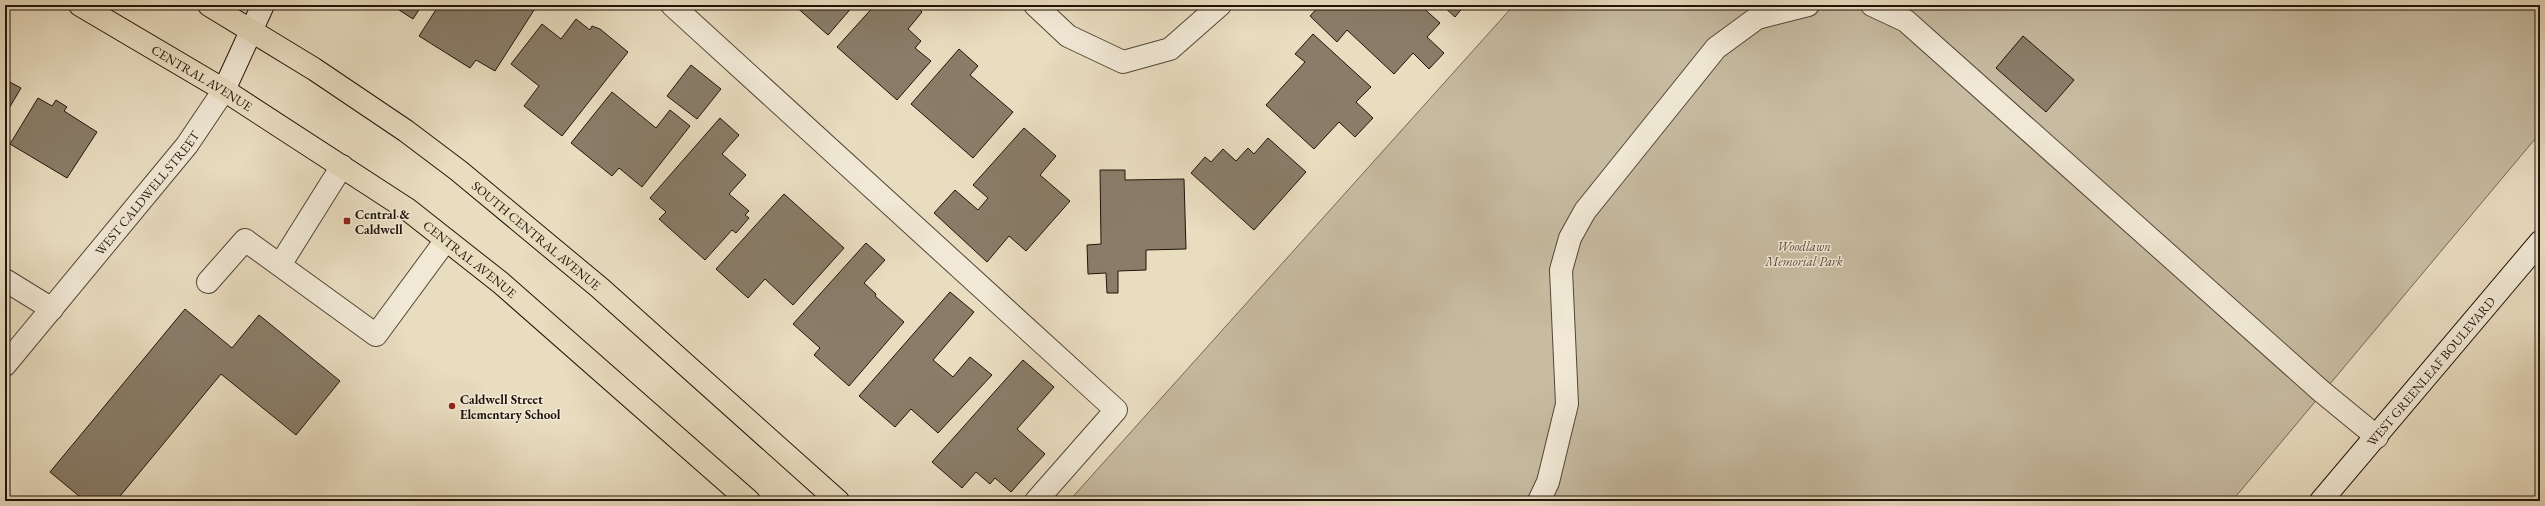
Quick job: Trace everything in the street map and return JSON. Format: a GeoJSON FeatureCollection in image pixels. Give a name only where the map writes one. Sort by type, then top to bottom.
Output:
{"type":"FeatureCollection","features":[{"type":"Feature","properties":{"kind":"main road","name":"CENTRAL AVENUE"},"geometry":{"type":"LineString","coordinates":[[80,5],[224,90],[407,209],[513,293],[749,501]]}},
{"type":"Feature","properties":{"kind":"main road","name":"SOUTH CENTRAL AVENUE"},"geometry":{"type":"LineString","coordinates":[[209,5],[314,68],[406,131],[459,171],[600,288],[838,501]]}},
{"type":"Feature","properties":{"kind":"street","name":"WEST CALDWELL STREET"},"geometry":{"type":"LineString","coordinates":[[5,364],[187,145],[224,90],[263,5]]}},
{"type":"Feature","properties":{"kind":"street"},"geometry":{"type":"LineString","coordinates":[[672,5],[1116,410],[1036,501]]}},
{"type":"Feature","properties":{"kind":"street"},"geometry":{"type":"LineString","coordinates":[[1035,5],[1068,36],[1123,62],[1170,49],[1220,5]]}},
{"type":"Feature","properties":{"kind":"street"},"geometry":{"type":"LineString","coordinates":[[1539,501],[1548,482],[1567,404],[1561,270],[1570,238],[1585,211],[1716,48],[1757,18],[1808,5]]}},
{"type":"Feature","properties":{"kind":"street"},"geometry":{"type":"LineString","coordinates":[[1872,5],[1906,21],[2309,380],[2377,436]]}},
{"type":"Feature","properties":{"kind":"street"},"geometry":{"type":"LineString","coordinates":[[280,265],[342,166]]}},
{"type":"Feature","properties":{"kind":"street"},"geometry":{"type":"LineString","coordinates":[[208,282],[245,240],[376,334],[446,240]]}},
{"type":"Feature","properties":{"kind":"street","name":"WEST GREENLEAF BOULEVARD"},"geometry":{"type":"LineString","coordinates":[[2321,501],[2540,242]]}},
{"type":"Feature","properties":{"kind":"street"},"geometry":{"type":"LineString","coordinates":[[5,280],[52,308]]}},
{"type":"Feature","properties":{"kind":"green space","name":"Woodlawn Memorial Park"},"geometry":{"type":"Polygon","coordinates":[[[1514,5],[2540,5],[2540,133],[2232,501],[1069,501],[1514,5]]]}},
{"type":"Feature","properties":{"kind":"building"},"geometry":{"type":"Polygon","coordinates":[[[397,5],[422,5],[413,19],[396,8],[397,5]]]}},
{"type":"Feature","properties":{"kind":"building"},"geometry":{"type":"Polygon","coordinates":[[[439,5],[533,5],[536,7],[495,71],[476,60],[470,68],[419,36],[439,5]]]}},
{"type":"Feature","properties":{"kind":"building"},"geometry":{"type":"Polygon","coordinates":[[[794,5],[854,5],[828,35],[794,5]]]}},
{"type":"Feature","properties":{"kind":"building"},"geometry":{"type":"Polygon","coordinates":[[[875,5],[915,5],[922,12],[908,29],[921,41],[915,48],[931,61],[897,100],[837,47],[875,5]]]}},
{"type":"Feature","properties":{"kind":"building"},"geometry":{"type":"Polygon","coordinates":[[[1320,5],[1387,5],[1390,8],[1392,5],[1420,5],[1440,23],[1427,37],[1444,53],[1429,69],[1413,53],[1394,74],[1347,30],[1337,42],[1310,16],[1320,5]]]}},
{"type":"Feature","properties":{"kind":"building"},"geometry":{"type":"Polygon","coordinates":[[[1442,5],[1465,5],[1455,17],[1442,5]]]}},
{"type":"Feature","properties":{"kind":"building"},"geometry":{"type":"Polygon","coordinates":[[[576,19],[590,30],[592,26],[600,29],[628,52],[562,136],[524,106],[539,86],[511,64],[542,24],[561,39],[576,19]]]}},
{"type":"Feature","properties":{"kind":"building"},"geometry":{"type":"Polygon","coordinates":[[[1313,34],[1371,87],[1356,102],[1373,118],[1355,137],[1339,122],[1314,149],[1266,105],[1305,62],[1295,54],[1313,34]]]}},
{"type":"Feature","properties":{"kind":"building"},"geometry":{"type":"Polygon","coordinates":[[[2023,36],[2074,80],[2046,112],[1996,68],[2023,36]]]}},
{"type":"Feature","properties":{"kind":"building"},"geometry":{"type":"Polygon","coordinates":[[[959,49],[978,66],[970,75],[1013,112],[973,158],[911,104],[959,49]]]}},
{"type":"Feature","properties":{"kind":"building"},"geometry":{"type":"Polygon","coordinates":[[[691,65],[721,89],[697,119],[667,96],[691,65]]]}},
{"type":"Feature","properties":{"kind":"building"},"geometry":{"type":"Polygon","coordinates":[[[5,70],[10,73],[6,80],[21,88],[5,115],[5,70]]]}},
{"type":"Feature","properties":{"kind":"building"},"geometry":{"type":"Polygon","coordinates":[[[612,92],[656,128],[670,110],[690,126],[642,187],[619,168],[612,176],[571,143],[612,92]]]}},
{"type":"Feature","properties":{"kind":"building"},"geometry":{"type":"Polygon","coordinates":[[[38,98],[52,106],[56,100],[67,107],[64,111],[97,132],[67,178],[10,144],[38,98]]]}},
{"type":"Feature","properties":{"kind":"building"},"geometry":{"type":"Polygon","coordinates":[[[720,118],[739,135],[722,154],[746,175],[729,194],[749,211],[745,215],[749,218],[736,233],[732,230],[705,260],[659,219],[666,212],[650,198],[720,118]]]}},
{"type":"Feature","properties":{"kind":"building"},"geometry":{"type":"Polygon","coordinates":[[[1024,128],[1056,156],[1040,175],[1070,201],[1026,251],[1009,236],[987,262],[934,213],[955,190],[978,210],[988,198],[973,185],[1024,128]]]}},
{"type":"Feature","properties":{"kind":"building"},"geometry":{"type":"Polygon","coordinates":[[[1268,138],[1306,172],[1254,230],[1191,173],[1205,157],[1211,162],[1223,149],[1236,161],[1248,148],[1254,154],[1268,138]]]}},
{"type":"Feature","properties":{"kind":"building"},"geometry":{"type":"Polygon","coordinates":[[[1100,170],[1125,170],[1125,180],[1184,179],[1186,249],[1146,250],[1146,270],[1118,271],[1118,293],[1107,293],[1106,273],[1088,274],[1087,245],[1101,244],[1100,170]]]}},
{"type":"Feature","properties":{"kind":"building"},"geometry":{"type":"Polygon","coordinates":[[[784,194],[844,248],[793,305],[765,279],[748,298],[716,269],[784,194]]]}},
{"type":"Feature","properties":{"kind":"building"},"geometry":{"type":"Polygon","coordinates":[[[866,243],[885,260],[864,283],[876,294],[875,296],[904,322],[849,386],[814,355],[820,348],[793,324],[866,243]]]}},
{"type":"Feature","properties":{"kind":"building"},"geometry":{"type":"Polygon","coordinates":[[[950,292],[974,312],[933,360],[953,377],[970,357],[992,375],[938,433],[911,409],[895,427],[859,396],[950,292]]]}},
{"type":"Feature","properties":{"kind":"building"},"geometry":{"type":"Polygon","coordinates":[[[185,309],[232,348],[259,315],[340,381],[296,435],[221,374],[116,501],[85,501],[50,472],[185,309]]]}},
{"type":"Feature","properties":{"kind":"building"},"geometry":{"type":"Polygon","coordinates":[[[1023,360],[1054,387],[1017,429],[1045,454],[1011,492],[995,478],[990,484],[976,472],[962,488],[932,462],[1023,360]]]}},
{"type":"Feature","properties":{"kind":"place","name":"Central & Caldwell"},"geometry":{"type":"Point","coordinates":[347,221]}},
{"type":"Feature","properties":{"kind":"place","name":"Caldwell Street Elementary School"},"geometry":{"type":"Point","coordinates":[452,406]}}]}
